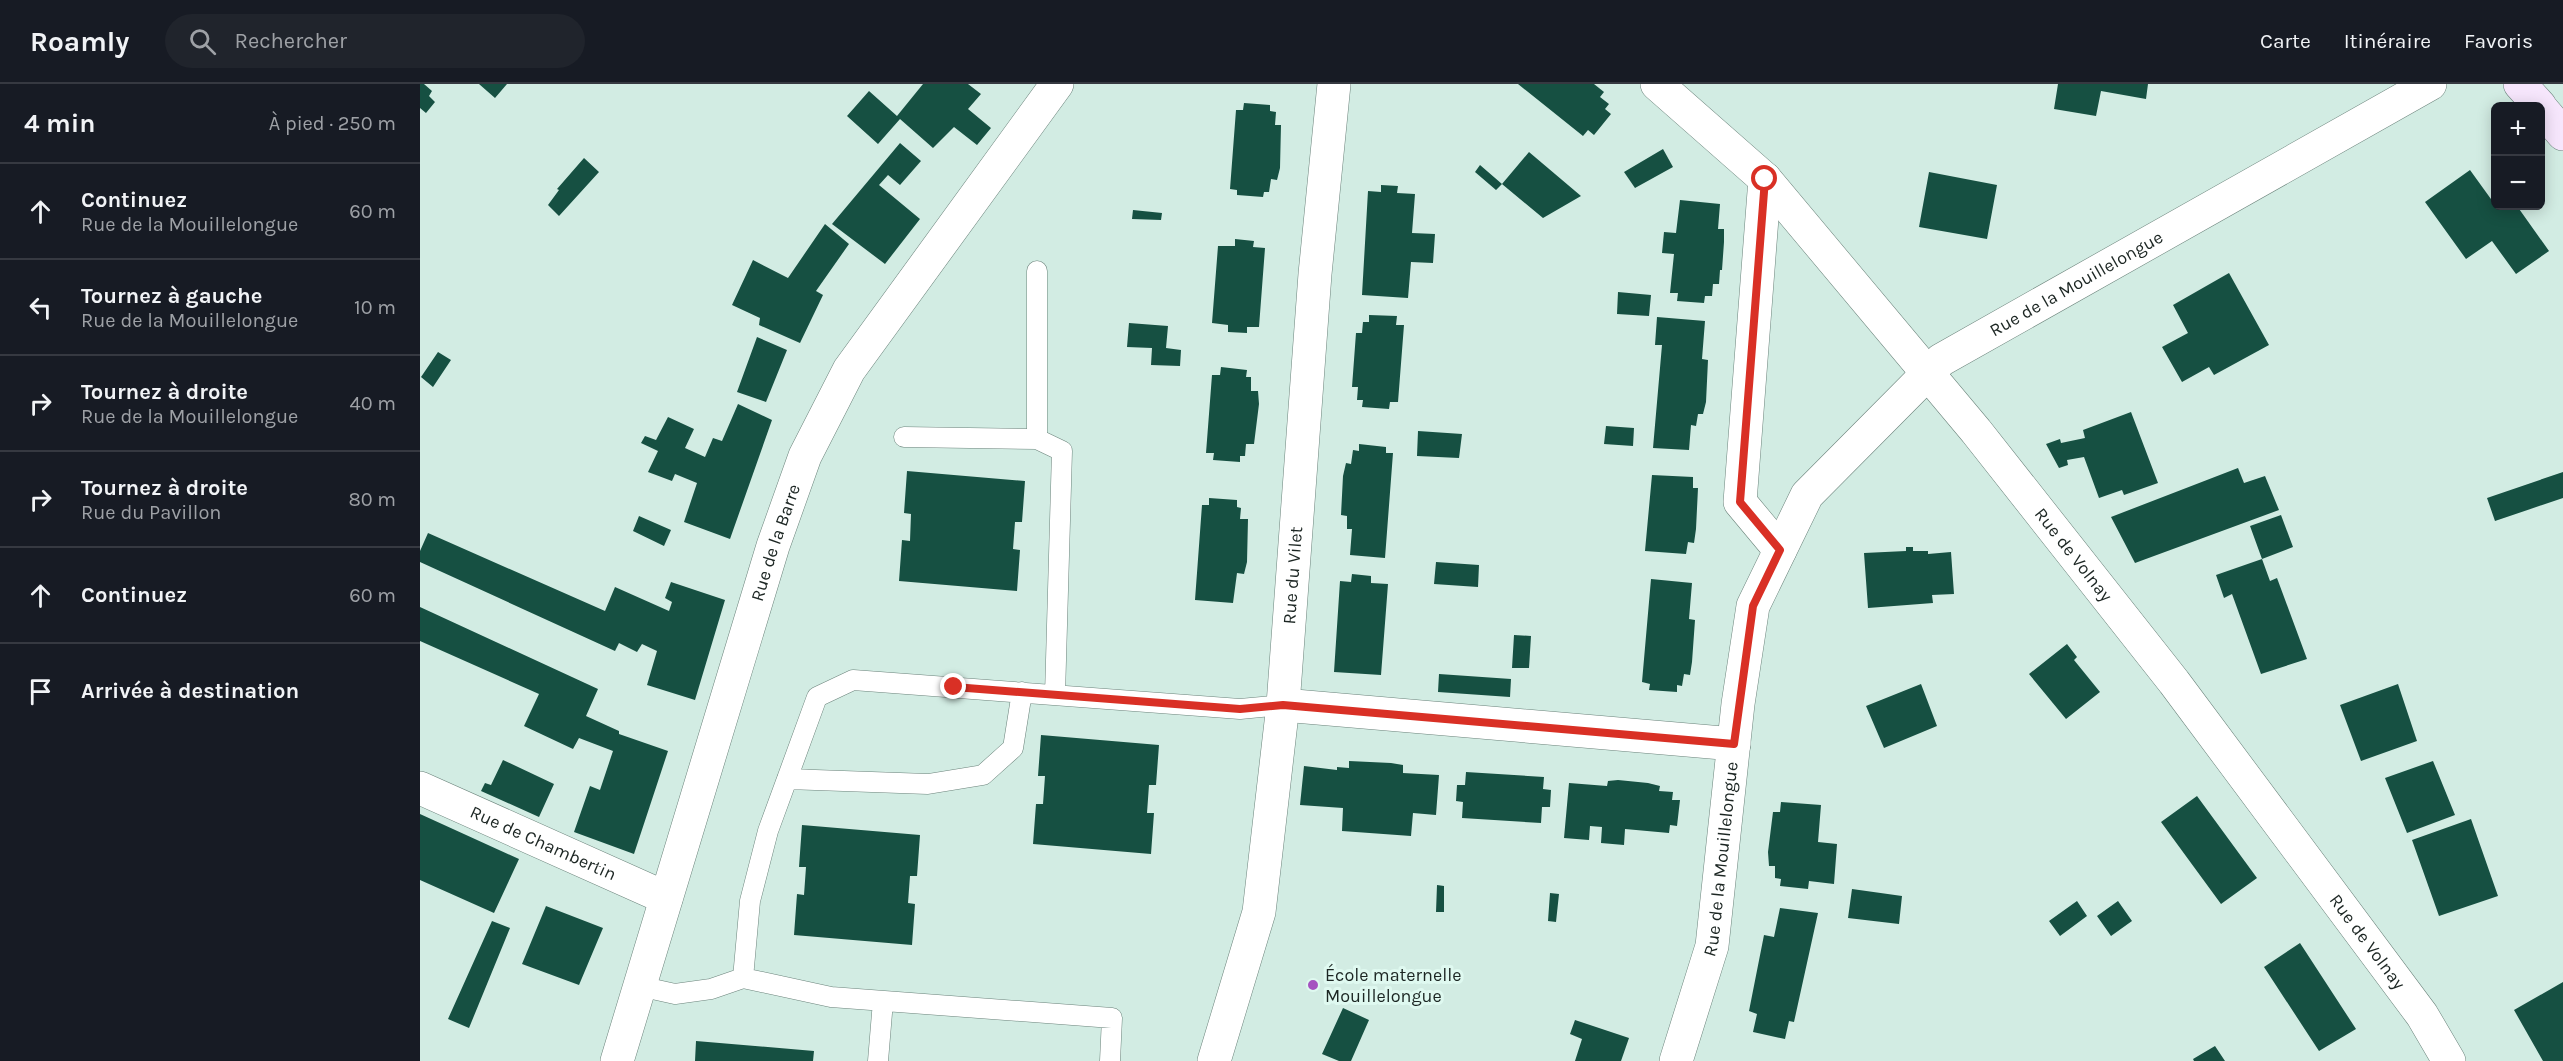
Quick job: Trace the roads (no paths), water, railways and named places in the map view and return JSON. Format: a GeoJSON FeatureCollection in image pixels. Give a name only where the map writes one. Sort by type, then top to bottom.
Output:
{"type":"FeatureCollection","features":[{"type":"Feature","properties":{"kind":"main road"},"geometry":{"type":"LineString","coordinates":[[2520,84],[2536,102]]}},
{"type":"Feature","properties":{"kind":"main road"},"geometry":{"type":"LineString","coordinates":[[2545,113],[2563,135]]}},
{"type":"Feature","properties":{"kind":"street","name":"Rue de la Barre"},"geometry":{"type":"LineString","coordinates":[[617,1061],[773,546],[805,456],[849,370],[1057,84]]}},
{"type":"Feature","properties":{"kind":"street","name":"Rue du Vilet"},"geometry":{"type":"LineString","coordinates":[[1214,1061],[1259,912],[1283,705],[1315,274],[1334,84]]}},
{"type":"Feature","properties":{"kind":"street","name":"Rue de Volnay"},"geometry":{"type":"LineString","coordinates":[[1657,84],[1765,179],[1976,431],[2174,682],[2422,1016],[2449,1061]]}},
{"type":"Feature","properties":{"kind":"street","name":"Rue de la Mouillelongue"},"geometry":{"type":"LineString","coordinates":[[1676,1061],[1712,946],[1734,744],[1753,606],[1807,495],[1941,360],[2430,84]]}},
{"type":"Feature","properties":{"kind":"street"},"geometry":{"type":"LineString","coordinates":[[1765,179],[1740,502],[1780,550]]}},
{"type":"Feature","properties":{"kind":"street"},"geometry":{"type":"LineString","coordinates":[[1283,705],[1734,744]]}},
{"type":"Feature","properties":{"kind":"street","name":"Rue de Chambertin"},"geometry":{"type":"LineString","coordinates":[[420,788],[666,898]]}},
{"type":"Feature","properties":{"kind":"lane"},"geometry":{"type":"LineString","coordinates":[[1037,271],[1037,439]]}},
{"type":"Feature","properties":{"kind":"lane"},"geometry":{"type":"LineString","coordinates":[[904,437],[1037,439],[1062,451],[1055,695]]}},
{"type":"Feature","properties":{"kind":"lane"},"geometry":{"type":"LineString","coordinates":[[743,978],[750,901],[768,831],[817,697],[853,680],[1240,709],[1283,705]]}},
{"type":"Feature","properties":{"kind":"lane"},"geometry":{"type":"LineString","coordinates":[[787,779],[928,784],[983,775],[1012,748],[1022,692]]}},
{"type":"Feature","properties":{"kind":"lane"},"geometry":{"type":"LineString","coordinates":[[639,986],[675,994],[711,988],[743,978],[831,997],[1112,1018],[1110,1061]]}},
{"type":"Feature","properties":{"kind":"lane"},"geometry":{"type":"LineString","coordinates":[[878,1061],[883,1001]]}},
{"type":"Feature","properties":{"kind":"place","name":"École maternelle Mouillelongue"},"geometry":{"type":"Point","coordinates":[1313,985]}}]}
